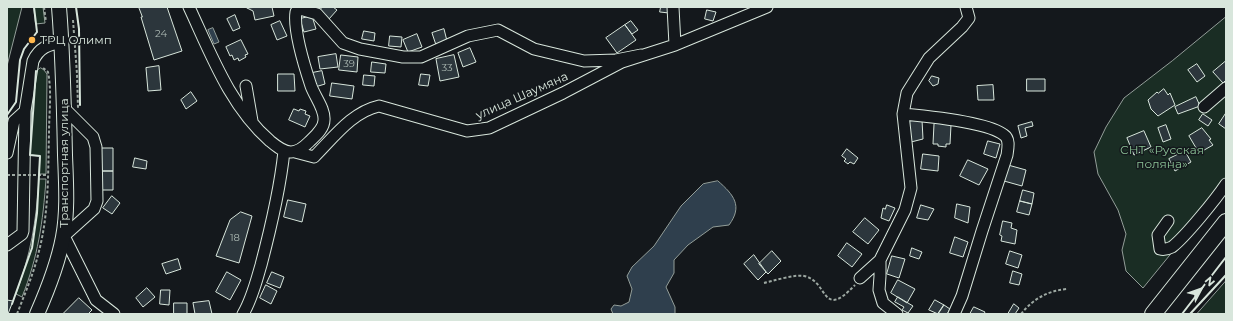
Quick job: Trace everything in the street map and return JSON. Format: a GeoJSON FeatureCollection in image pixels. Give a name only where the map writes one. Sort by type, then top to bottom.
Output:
{"type":"FeatureCollection","features":[{"type":"Feature","properties":{"kind":"highway"},"geometry":{"type":"LineString","coordinates":[[1153,314],[1226,222]]}},
{"type":"Feature","properties":{"kind":"main road","name":"Транспортная улица"},"geometry":{"type":"LineString","coordinates":[[37,314],[56,268],[64,236],[66,176],[71,108],[62,43],[59,7]]}},
{"type":"Feature","properties":{"kind":"street"},"geometry":{"type":"LineString","coordinates":[[189,7],[222,76],[241,109],[252,123],[289,151],[301,149],[317,134],[324,124],[324,118],[311,86],[301,49],[295,19],[296,12],[300,9],[317,14],[344,43],[360,49],[403,57],[421,56],[468,36],[498,30],[534,49],[584,61],[616,60],[642,54]]}},
{"type":"Feature","properties":{"kind":"street"},"geometry":{"type":"LineString","coordinates":[[673,7],[675,45]]}},
{"type":"Feature","properties":{"kind":"street","name":"улица Шаумяна"},"geometry":{"type":"LineString","coordinates":[[289,151],[314,157],[355,116],[366,109],[379,106],[467,131],[488,128],[563,93],[622,62],[642,54],[675,45],[767,7]]}},
{"type":"Feature","properties":{"kind":"street"},"geometry":{"type":"LineString","coordinates":[[860,278],[880,260],[904,210],[911,188],[903,114],[906,93],[929,58],[962,27],[969,18],[966,7]]}},
{"type":"Feature","properties":{"kind":"street"},"geometry":{"type":"LineString","coordinates":[[7,245],[22,234],[25,110],[30,75],[36,55],[46,46],[62,43]]}},
{"type":"Feature","properties":{"kind":"street"},"geometry":{"type":"LineString","coordinates":[[246,86],[252,123]]}},
{"type":"Feature","properties":{"kind":"street"},"geometry":{"type":"LineString","coordinates":[[1204,107],[1226,88]]}},
{"type":"Feature","properties":{"kind":"street"},"geometry":{"type":"LineString","coordinates":[[71,108],[93,137],[96,147],[97,201],[94,209],[64,236],[96,300],[114,314]]}},
{"type":"Feature","properties":{"kind":"street"},"geometry":{"type":"LineString","coordinates":[[7,153],[14,120],[25,110]]}},
{"type":"Feature","properties":{"kind":"street"},"geometry":{"type":"LineString","coordinates":[[903,114],[956,121],[992,129],[1005,135],[1008,142],[1007,155],[962,296],[954,314]]}},
{"type":"Feature","properties":{"kind":"street"},"geometry":{"type":"LineString","coordinates":[[243,314],[252,295],[271,230],[280,185],[289,151]]}},
{"type":"Feature","properties":{"kind":"street"},"geometry":{"type":"LineString","coordinates":[[1168,221],[1158,235],[1160,249],[1165,250],[1172,246],[1182,236],[1226,184]]}},
{"type":"Feature","properties":{"kind":"street"},"geometry":{"type":"LineString","coordinates":[[880,260],[879,290],[883,303],[897,314]]}},
{"type":"Feature","properties":{"kind":"path"},"geometry":{"type":"LineString","coordinates":[[44,7],[46,22]]}},
{"type":"Feature","properties":{"kind":"path"},"geometry":{"type":"LineString","coordinates":[[71,108],[78,74],[72,15]]}},
{"type":"Feature","properties":{"kind":"path"},"geometry":{"type":"LineString","coordinates":[[17,314],[39,251],[45,222],[48,175],[48,76],[44,67],[38,68]]}},
{"type":"Feature","properties":{"kind":"path"},"geometry":{"type":"LineString","coordinates":[[18,175],[48,175]]}},
{"type":"Feature","properties":{"kind":"path"},"geometry":{"type":"LineString","coordinates":[[764,283],[802,275],[811,278],[817,283],[826,299],[832,302],[838,301],[846,295],[860,278]]}},
{"type":"Feature","properties":{"kind":"path"},"geometry":{"type":"LineString","coordinates":[[1021,314],[1039,297],[1050,291],[1068,289]]}},
{"type":"Feature","properties":{"kind":"green space"},"geometry":{"type":"Polygon","coordinates":[[[7,7],[22,7],[7,66],[7,7]]]}},
{"type":"Feature","properties":{"kind":"green space"},"geometry":{"type":"Polygon","coordinates":[[[34,7],[43,7],[45,23],[36,24],[34,7]]]}},
{"type":"Feature","properties":{"kind":"green space","name":"СНТ «Русская поляна»"},"geometry":{"type":"Polygon","coordinates":[[[1226,17],[1226,186],[1143,288],[1126,271],[1122,250],[1126,234],[1118,210],[1098,174],[1094,152],[1106,127],[1124,98],[1226,17]]]}},
{"type":"Feature","properties":{"kind":"green space"},"geometry":{"type":"Polygon","coordinates":[[[41,68],[47,74],[46,174],[39,174],[40,156],[30,155],[32,100],[36,71],[41,68]]]}},
{"type":"Feature","properties":{"kind":"green space"},"geometry":{"type":"Polygon","coordinates":[[[39,179],[46,179],[39,239],[28,282],[22,297],[16,294],[26,265],[32,238],[39,179]]]}},
{"type":"Feature","properties":{"kind":"green space"},"geometry":{"type":"Polygon","coordinates":[[[1226,281],[1226,314],[1197,314],[1226,281]]]}},
{"type":"Feature","properties":{"kind":"water"},"geometry":{"type":"Polygon","coordinates":[[[213,28],[219,42],[214,44],[208,30],[213,28]]]}},
{"type":"Feature","properties":{"kind":"water"},"geometry":{"type":"Polygon","coordinates":[[[718,181],[735,201],[735,212],[729,225],[713,227],[688,245],[674,260],[674,273],[666,287],[675,307],[675,314],[613,314],[611,309],[614,305],[621,306],[629,302],[632,289],[627,276],[632,267],[654,246],[681,206],[703,184],[718,181]]]}},
{"type":"Feature","properties":{"kind":"building"},"geometry":{"type":"Polygon","coordinates":[[[139,7],[167,7],[182,51],[154,60],[139,7]]]}},
{"type":"Feature","properties":{"kind":"building"},"geometry":{"type":"Polygon","coordinates":[[[272,7],[274,16],[255,20],[253,11],[247,8],[272,7]]]}},
{"type":"Feature","properties":{"kind":"building"},"geometry":{"type":"Polygon","coordinates":[[[323,7],[333,7],[337,10],[329,19],[320,10],[323,7]]]}},
{"type":"Feature","properties":{"kind":"building"},"geometry":{"type":"Polygon","coordinates":[[[661,7],[670,7],[669,13],[660,12],[661,7]]]}},
{"type":"Feature","properties":{"kind":"building"},"geometry":{"type":"Polygon","coordinates":[[[707,10],[716,12],[713,21],[705,19],[707,10]]]}},
{"type":"Feature","properties":{"kind":"building"},"geometry":{"type":"Polygon","coordinates":[[[235,15],[240,28],[233,31],[227,19],[235,15]]]}},
{"type":"Feature","properties":{"kind":"building"},"geometry":{"type":"Polygon","coordinates":[[[312,16],[316,29],[304,32],[300,19],[312,16]]]}},
{"type":"Feature","properties":{"kind":"building"},"geometry":{"type":"Polygon","coordinates":[[[280,21],[287,36],[277,40],[271,25],[280,21]]]}},
{"type":"Feature","properties":{"kind":"building"},"geometry":{"type":"Polygon","coordinates":[[[631,21],[638,30],[632,34],[625,25],[631,21]]]}},
{"type":"Feature","properties":{"kind":"building"},"geometry":{"type":"Polygon","coordinates":[[[625,25],[636,40],[617,53],[606,38],[625,25]]]}},
{"type":"Feature","properties":{"kind":"building"},"geometry":{"type":"Polygon","coordinates":[[[444,29],[447,41],[436,45],[432,33],[444,29]]]}},
{"type":"Feature","properties":{"kind":"building"},"geometry":{"type":"Polygon","coordinates":[[[364,31],[375,33],[374,41],[362,39],[364,31]]]}},
{"type":"Feature","properties":{"kind":"building"},"geometry":{"type":"Polygon","coordinates":[[[417,34],[422,47],[408,52],[403,40],[417,34]]]}},
{"type":"Feature","properties":{"kind":"building"},"geometry":{"type":"Polygon","coordinates":[[[390,36],[402,37],[401,47],[389,46],[390,36]]]}},
{"type":"Feature","properties":{"kind":"building"},"geometry":{"type":"Polygon","coordinates":[[[241,40],[248,54],[239,61],[238,58],[234,60],[232,55],[230,56],[226,47],[241,40]]]}},
{"type":"Feature","properties":{"kind":"building"},"geometry":{"type":"Polygon","coordinates":[[[470,48],[476,62],[463,67],[458,53],[470,48]]]}},
{"type":"Feature","properties":{"kind":"building"},"geometry":{"type":"Polygon","coordinates":[[[336,54],[338,67],[320,69],[318,57],[336,54]]]}},
{"type":"Feature","properties":{"kind":"building"},"geometry":{"type":"Polygon","coordinates":[[[341,55],[358,57],[357,72],[339,70],[341,55]]]}},
{"type":"Feature","properties":{"kind":"building"},"geometry":{"type":"Polygon","coordinates":[[[454,55],[459,77],[440,81],[436,59],[454,55]]]}},
{"type":"Feature","properties":{"kind":"building"},"geometry":{"type":"Polygon","coordinates":[[[1226,61],[1226,80],[1223,83],[1213,72],[1226,61]]]}},
{"type":"Feature","properties":{"kind":"building"},"geometry":{"type":"Polygon","coordinates":[[[372,62],[386,64],[385,73],[371,72],[372,62]]]}},
{"type":"Feature","properties":{"kind":"building"},"geometry":{"type":"Polygon","coordinates":[[[1197,64],[1205,76],[1197,82],[1188,70],[1197,64]]]}},
{"type":"Feature","properties":{"kind":"building"},"geometry":{"type":"Polygon","coordinates":[[[159,66],[161,90],[148,91],[146,68],[159,66]]]}},
{"type":"Feature","properties":{"kind":"building"},"geometry":{"type":"Polygon","coordinates":[[[322,71],[325,84],[315,87],[312,73],[322,71]]]}},
{"type":"Feature","properties":{"kind":"building"},"geometry":{"type":"Polygon","coordinates":[[[278,74],[294,74],[295,91],[278,91],[278,74]]]}},
{"type":"Feature","properties":{"kind":"building"},"geometry":{"type":"Polygon","coordinates":[[[421,74],[430,75],[428,86],[419,85],[421,74]]]}},
{"type":"Feature","properties":{"kind":"building"},"geometry":{"type":"Polygon","coordinates":[[[364,75],[375,76],[374,86],[363,85],[364,75]]]}},
{"type":"Feature","properties":{"kind":"building"},"geometry":{"type":"Polygon","coordinates":[[[932,76],[939,78],[938,84],[933,86],[929,81],[932,76]]]}},
{"type":"Feature","properties":{"kind":"building"},"geometry":{"type":"Polygon","coordinates":[[[1027,79],[1045,79],[1045,91],[1027,91],[1027,79]]]}},
{"type":"Feature","properties":{"kind":"building"},"geometry":{"type":"Polygon","coordinates":[[[332,83],[354,86],[352,99],[330,96],[332,83]]]}},
{"type":"Feature","properties":{"kind":"building"},"geometry":{"type":"Polygon","coordinates":[[[993,85],[994,100],[978,100],[977,86],[993,85]]]}},
{"type":"Feature","properties":{"kind":"building"},"geometry":{"type":"Polygon","coordinates":[[[1164,89],[1168,95],[1170,93],[1175,105],[1158,116],[1151,109],[1148,100],[1157,92],[1158,93],[1164,89]]]}},
{"type":"Feature","properties":{"kind":"building"},"geometry":{"type":"Polygon","coordinates":[[[191,92],[197,101],[186,109],[181,100],[191,92]]]}},
{"type":"Feature","properties":{"kind":"building"},"geometry":{"type":"Polygon","coordinates":[[[1196,97],[1200,106],[1178,114],[1175,107],[1196,97]]]}},
{"type":"Feature","properties":{"kind":"building"},"geometry":{"type":"Polygon","coordinates":[[[294,109],[306,111],[305,114],[310,116],[305,127],[289,120],[294,109]]]}},
{"type":"Feature","properties":{"kind":"building"},"geometry":{"type":"Polygon","coordinates":[[[1226,113],[1226,129],[1219,124],[1226,113]]]}},
{"type":"Feature","properties":{"kind":"building"},"geometry":{"type":"Polygon","coordinates":[[[1203,114],[1212,120],[1208,126],[1199,120],[1203,114]]]}},
{"type":"Feature","properties":{"kind":"building"},"geometry":{"type":"Polygon","coordinates":[[[909,118],[922,120],[923,139],[911,142],[909,118]]]}},
{"type":"Feature","properties":{"kind":"building"},"geometry":{"type":"Polygon","coordinates":[[[1032,122],[1033,126],[1025,128],[1027,136],[1021,138],[1018,126],[1032,122]]]}},
{"type":"Feature","properties":{"kind":"building"},"geometry":{"type":"Polygon","coordinates":[[[942,123],[951,125],[950,144],[946,144],[946,147],[933,144],[934,124],[942,123]]]}},
{"type":"Feature","properties":{"kind":"building"},"geometry":{"type":"Polygon","coordinates":[[[1166,125],[1171,139],[1163,142],[1158,128],[1166,125]]]}},
{"type":"Feature","properties":{"kind":"building"},"geometry":{"type":"Polygon","coordinates":[[[1202,128],[1211,139],[1209,140],[1213,145],[1199,153],[1189,136],[1202,128]]]}},
{"type":"Feature","properties":{"kind":"building"},"geometry":{"type":"Polygon","coordinates":[[[1144,131],[1151,147],[1134,155],[1127,138],[1144,131]]]}},
{"type":"Feature","properties":{"kind":"building"},"geometry":{"type":"Polygon","coordinates":[[[988,141],[1000,144],[996,158],[984,154],[988,141]]]}},
{"type":"Feature","properties":{"kind":"building"},"geometry":{"type":"Polygon","coordinates":[[[101,148],[113,148],[113,171],[102,171],[101,148]]]}},
{"type":"Feature","properties":{"kind":"building"},"geometry":{"type":"Polygon","coordinates":[[[847,149],[858,158],[854,164],[850,162],[848,164],[844,161],[846,159],[842,156],[847,149]]]}},
{"type":"Feature","properties":{"kind":"building"},"geometry":{"type":"Polygon","coordinates":[[[1185,151],[1191,162],[1175,171],[1169,159],[1185,151]]]}},
{"type":"Feature","properties":{"kind":"building"},"geometry":{"type":"Polygon","coordinates":[[[923,154],[939,156],[938,171],[921,169],[923,154]]]}},
{"type":"Feature","properties":{"kind":"building"},"geometry":{"type":"Polygon","coordinates":[[[135,158],[147,161],[146,169],[133,167],[135,158]]]}},
{"type":"Feature","properties":{"kind":"building"},"geometry":{"type":"Polygon","coordinates":[[[968,160],[988,169],[979,185],[960,176],[968,160]]]}},
{"type":"Feature","properties":{"kind":"building"},"geometry":{"type":"Polygon","coordinates":[[[1008,165],[1026,170],[1022,186],[1004,181],[1008,165]]]}},
{"type":"Feature","properties":{"kind":"building"},"geometry":{"type":"Polygon","coordinates":[[[102,171],[113,171],[113,190],[102,190],[102,171]]]}},
{"type":"Feature","properties":{"kind":"building"},"geometry":{"type":"Polygon","coordinates":[[[1023,190],[1034,193],[1032,204],[1020,201],[1023,190]]]}},
{"type":"Feature","properties":{"kind":"building"},"geometry":{"type":"Polygon","coordinates":[[[112,196],[120,203],[112,214],[103,208],[112,196]]]}},
{"type":"Feature","properties":{"kind":"building"},"geometry":{"type":"Polygon","coordinates":[[[288,200],[306,204],[302,222],[284,217],[288,200]]]}},
{"type":"Feature","properties":{"kind":"building"},"geometry":{"type":"Polygon","coordinates":[[[1020,201],[1032,204],[1029,215],[1017,212],[1020,201]]]}},
{"type":"Feature","properties":{"kind":"building"},"geometry":{"type":"Polygon","coordinates":[[[957,204],[970,207],[968,223],[955,218],[957,204]]]}},
{"type":"Feature","properties":{"kind":"building"},"geometry":{"type":"Polygon","coordinates":[[[887,205],[895,208],[889,221],[881,218],[883,208],[885,209],[887,205]]]}},
{"type":"Feature","properties":{"kind":"building"},"geometry":{"type":"Polygon","coordinates":[[[921,205],[934,209],[928,220],[917,218],[921,205]]]}},
{"type":"Feature","properties":{"kind":"building"},"geometry":{"type":"Polygon","coordinates":[[[241,212],[252,216],[239,263],[216,256],[230,220],[241,212]]]}},
{"type":"Feature","properties":{"kind":"building"},"geometry":{"type":"Polygon","coordinates":[[[865,218],[879,230],[868,244],[853,232],[865,218]]]}},
{"type":"Feature","properties":{"kind":"building"},"geometry":{"type":"Polygon","coordinates":[[[1003,221],[1012,223],[1011,228],[1017,230],[1015,244],[1001,241],[1002,236],[1000,235],[1003,221]]]}},
{"type":"Feature","properties":{"kind":"building"},"geometry":{"type":"Polygon","coordinates":[[[955,237],[968,242],[963,257],[950,253],[955,237]]]}},
{"type":"Feature","properties":{"kind":"building"},"geometry":{"type":"Polygon","coordinates":[[[847,243],[862,254],[852,267],[838,256],[847,243]]]}},
{"type":"Feature","properties":{"kind":"building"},"geometry":{"type":"Polygon","coordinates":[[[912,248],[922,252],[919,259],[910,256],[912,248]]]}},
{"type":"Feature","properties":{"kind":"building"},"geometry":{"type":"Polygon","coordinates":[[[772,251],[781,261],[768,274],[759,264],[772,251]]]}},
{"type":"Feature","properties":{"kind":"building"},"geometry":{"type":"Polygon","coordinates":[[[1010,251],[1022,255],[1018,268],[1006,264],[1010,251]]]}},
{"type":"Feature","properties":{"kind":"building"},"geometry":{"type":"Polygon","coordinates":[[[754,255],[766,272],[758,280],[744,264],[754,255]]]}},
{"type":"Feature","properties":{"kind":"building"},"geometry":{"type":"Polygon","coordinates":[[[892,256],[905,259],[899,278],[887,274],[892,256]]]}},
{"type":"Feature","properties":{"kind":"building"},"geometry":{"type":"Polygon","coordinates":[[[178,259],[181,269],[166,274],[162,264],[178,259]]]}},
{"type":"Feature","properties":{"kind":"building"},"geometry":{"type":"Polygon","coordinates":[[[1013,271],[1022,274],[1019,285],[1010,283],[1013,271]]]}},
{"type":"Feature","properties":{"kind":"building"},"geometry":{"type":"Polygon","coordinates":[[[227,272],[241,280],[230,300],[216,292],[227,272]]]}},
{"type":"Feature","properties":{"kind":"building"},"geometry":{"type":"Polygon","coordinates":[[[272,272],[284,277],[280,288],[267,283],[272,272]]]}},
{"type":"Feature","properties":{"kind":"building"},"geometry":{"type":"Polygon","coordinates":[[[898,280],[915,289],[907,303],[891,293],[898,280]]]}},
{"type":"Feature","properties":{"kind":"building"},"geometry":{"type":"Polygon","coordinates":[[[266,285],[277,291],[271,304],[260,298],[266,285]]]}},
{"type":"Feature","properties":{"kind":"building"},"geometry":{"type":"Polygon","coordinates":[[[147,288],[155,297],[143,307],[136,298],[147,288]]]}},
{"type":"Feature","properties":{"kind":"building"},"geometry":{"type":"Polygon","coordinates":[[[161,290],[170,290],[169,305],[160,304],[161,290]]]}},
{"type":"Feature","properties":{"kind":"building"},"geometry":{"type":"Polygon","coordinates":[[[898,297],[913,306],[908,313],[902,310],[904,307],[895,302],[898,297]]]}},
{"type":"Feature","properties":{"kind":"building"},"geometry":{"type":"Polygon","coordinates":[[[79,298],[92,310],[88,314],[63,314],[79,298]]]}},
{"type":"Feature","properties":{"kind":"building"},"geometry":{"type":"Polygon","coordinates":[[[7,300],[13,301],[8,314],[7,314],[7,300]]]}},
{"type":"Feature","properties":{"kind":"building"},"geometry":{"type":"Polygon","coordinates":[[[935,300],[944,305],[938,314],[929,310],[935,300]]]}},
{"type":"Feature","properties":{"kind":"building"},"geometry":{"type":"Polygon","coordinates":[[[209,301],[212,314],[195,314],[193,303],[209,301]]]}},
{"type":"Feature","properties":{"kind":"building"},"geometry":{"type":"Polygon","coordinates":[[[174,303],[187,303],[187,314],[174,314],[174,303]]]}},
{"type":"Feature","properties":{"kind":"building"},"geometry":{"type":"Polygon","coordinates":[[[1014,304],[1019,308],[1015,314],[1008,314],[1014,304]]]}},
{"type":"Feature","properties":{"kind":"building"},"geometry":{"type":"Polygon","coordinates":[[[944,305],[950,309],[947,314],[938,314],[944,305]]]}},
{"type":"Feature","properties":{"kind":"building"},"geometry":{"type":"Polygon","coordinates":[[[974,307],[985,312],[984,314],[970,314],[974,307]]]}},
{"type":"Feature","properties":{"kind":"wall"},"geometry":{"type":"LineString","coordinates":[[7,115],[16,102],[20,60],[24,49],[37,32],[34,7]]}},
{"type":"Feature","properties":{"kind":"wall"},"geometry":{"type":"LineString","coordinates":[[76,7],[79,29],[80,105]]}},
{"type":"Feature","properties":{"kind":"wall"},"geometry":{"type":"LineString","coordinates":[[12,304],[32,248],[37,213],[40,156],[30,155],[36,71]]}},
{"type":"Feature","properties":{"kind":"wall"},"geometry":{"type":"LineString","coordinates":[[1182,314],[1226,257]]}},
{"type":"Feature","properties":{"kind":"wall"},"geometry":{"type":"LineString","coordinates":[[1190,314],[1226,275]]}},
{"type":"Feature","properties":{"kind":"place","name":"ТРЦ Олимп"},"geometry":{"type":"Point","coordinates":[32,40]}}]}
